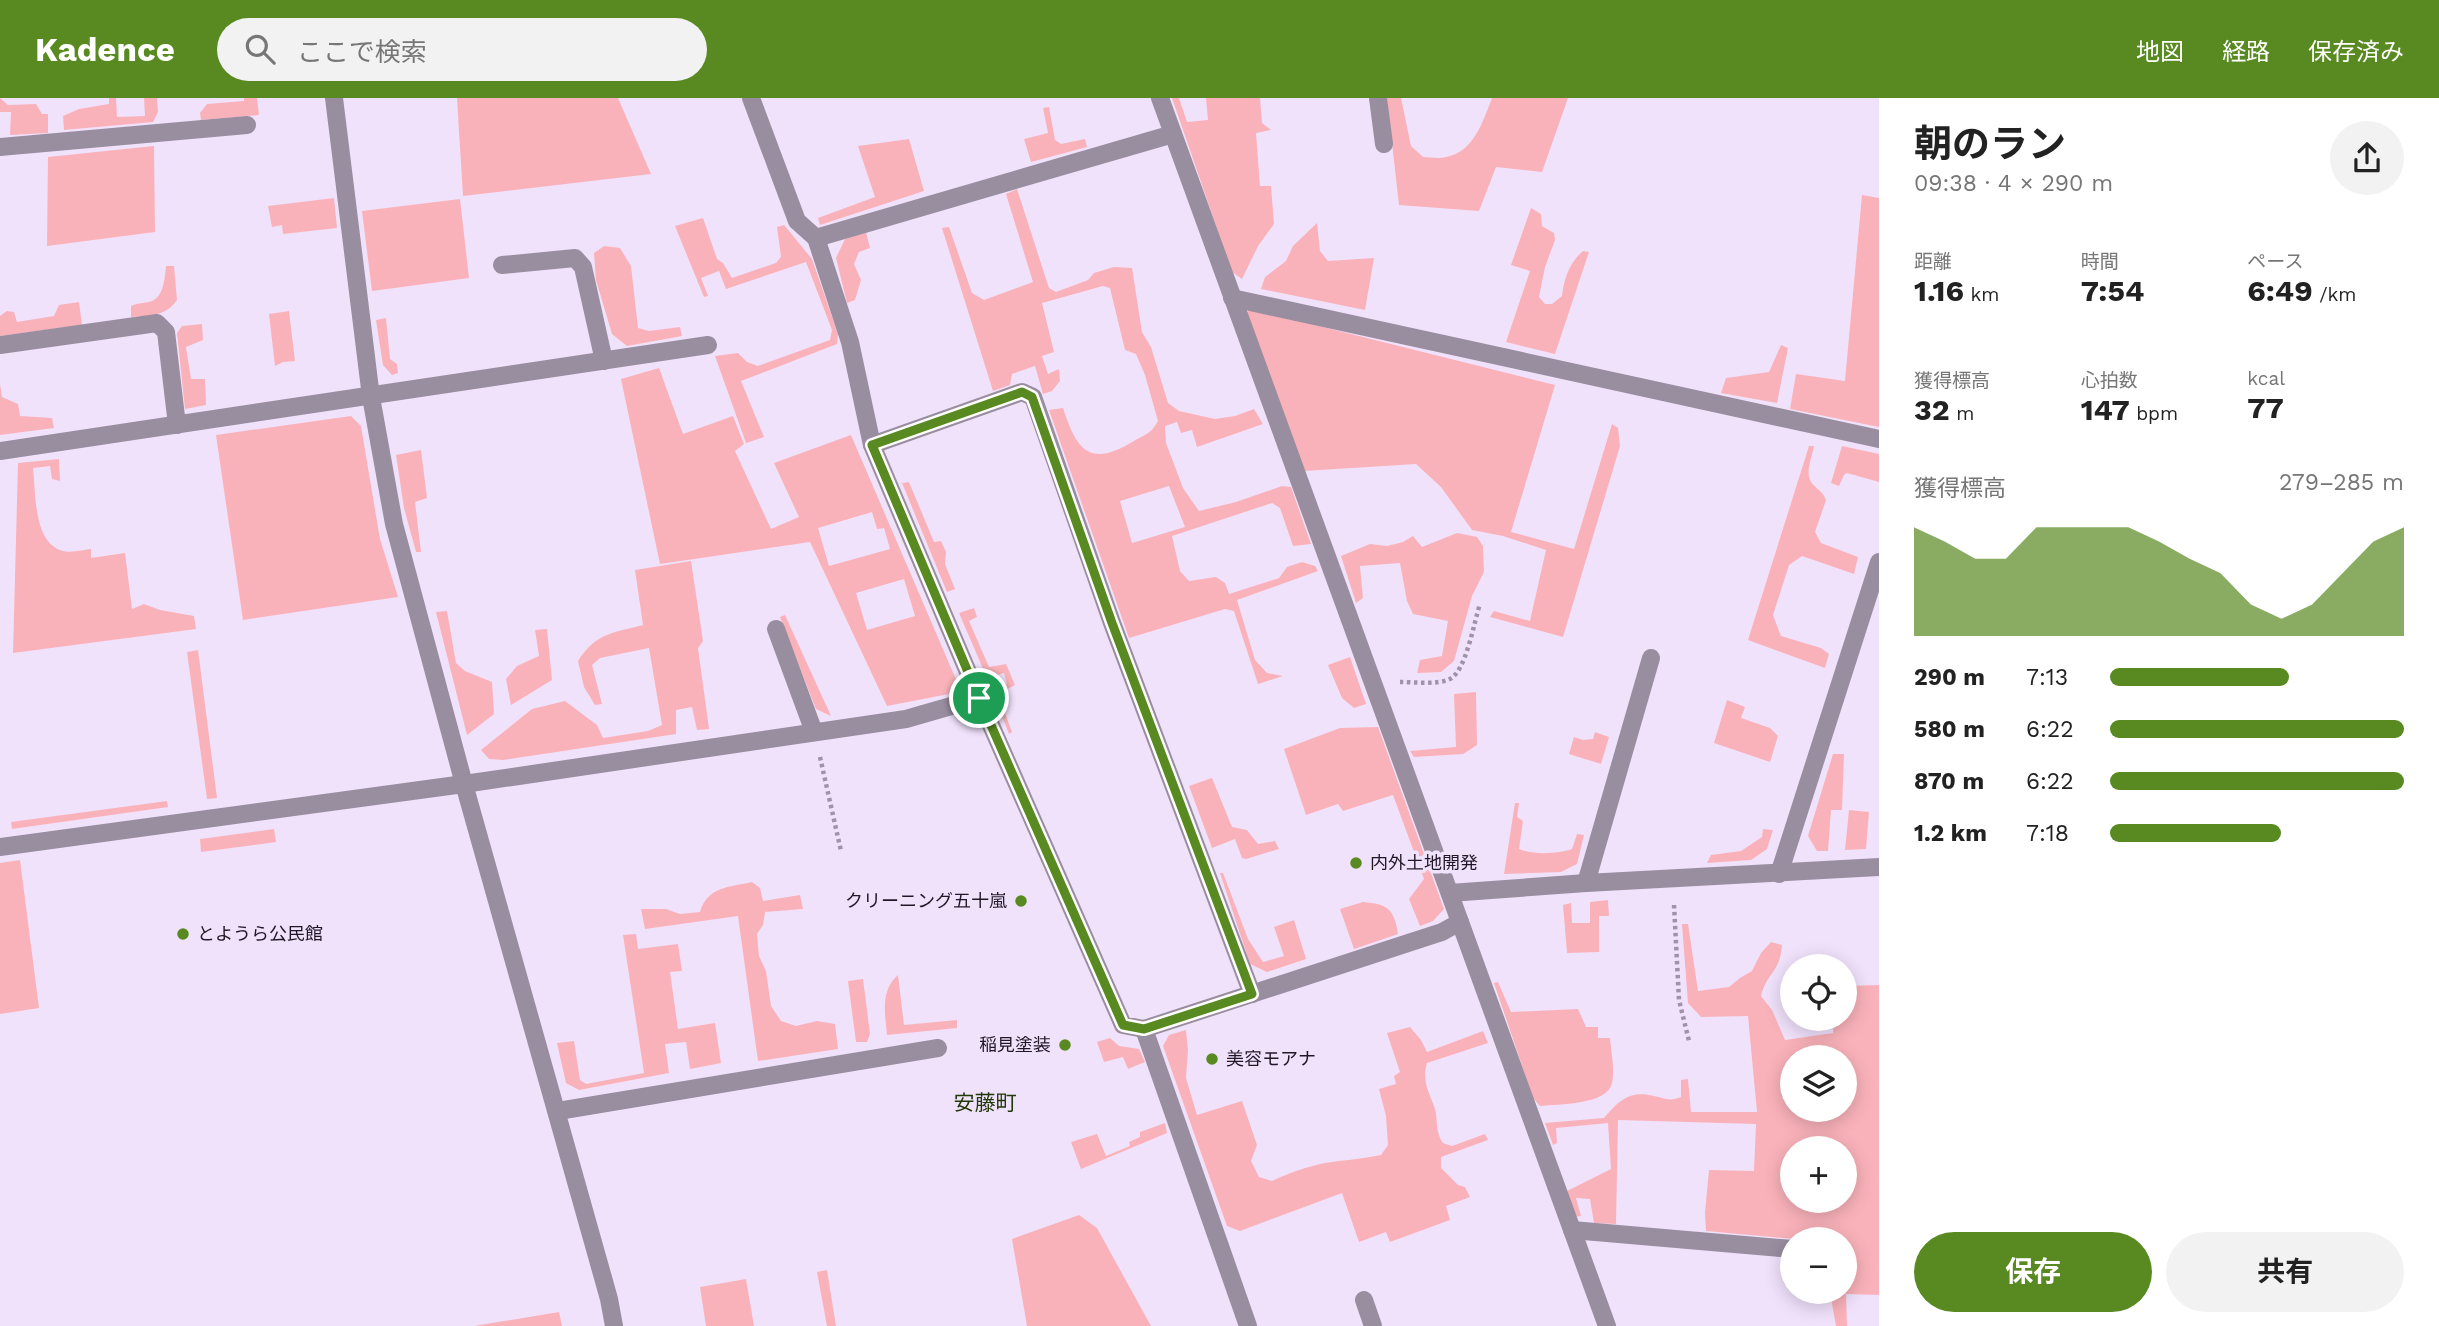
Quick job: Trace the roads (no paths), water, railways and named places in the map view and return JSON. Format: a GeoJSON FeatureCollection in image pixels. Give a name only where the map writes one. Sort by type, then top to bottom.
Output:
{"type":"FeatureCollection","features":[{"type":"Feature","properties":{"kind":"street"},"geometry":{"type":"LineString","coordinates":[[334,98],[371,397],[394,524],[464,783],[558,1111],[614,1326]]}},
{"type":"Feature","properties":{"kind":"street"},"geometry":{"type":"LineString","coordinates":[[751,98],[797,221],[816,238],[850,342],[872,445],[979,698],[1123,1025],[1144,1029],[1442,932],[1460,922]]}},
{"type":"Feature","properties":{"kind":"street"},"geometry":{"type":"LineString","coordinates":[[1160,98],[1607,1326]]}},
{"type":"Feature","properties":{"kind":"street"},"geometry":{"type":"LineString","coordinates":[[1378,98],[1384,144]]}},
{"type":"Feature","properties":{"kind":"street"},"geometry":{"type":"LineString","coordinates":[[0,147],[247,125]]}},
{"type":"Feature","properties":{"kind":"street"},"geometry":{"type":"LineString","coordinates":[[816,238],[1173,134]]}},
{"type":"Feature","properties":{"kind":"street"},"geometry":{"type":"LineString","coordinates":[[502,265],[575,258],[583,267],[604,361]]}},
{"type":"Feature","properties":{"kind":"street"},"geometry":{"type":"LineString","coordinates":[[1232,298],[1879,439]]}},
{"type":"Feature","properties":{"kind":"street"},"geometry":{"type":"LineString","coordinates":[[0,345],[157,323],[166,332],[177,425]]}},
{"type":"Feature","properties":{"kind":"street"},"geometry":{"type":"LineString","coordinates":[[0,451],[708,345]]}},
{"type":"Feature","properties":{"kind":"street"},"geometry":{"type":"LineString","coordinates":[[872,445],[1022,392],[1032,397],[1112,623],[1252,994]]}},
{"type":"Feature","properties":{"kind":"street"},"geometry":{"type":"LineString","coordinates":[[1779,874],[1879,562]]}},
{"type":"Feature","properties":{"kind":"street"},"geometry":{"type":"LineString","coordinates":[[776,629],[814,732]]}},
{"type":"Feature","properties":{"kind":"street"},"geometry":{"type":"LineString","coordinates":[[1586,883],[1651,658]]}},
{"type":"Feature","properties":{"kind":"street"},"geometry":{"type":"LineString","coordinates":[[0,847],[906,719],[979,698]]}},
{"type":"Feature","properties":{"kind":"street"},"geometry":{"type":"LineString","coordinates":[[1450,894],[1586,883],[1879,867]]}},
{"type":"Feature","properties":{"kind":"street"},"geometry":{"type":"LineString","coordinates":[[1144,1029],[1248,1326]]}},
{"type":"Feature","properties":{"kind":"street"},"geometry":{"type":"LineString","coordinates":[[558,1111],[938,1048]]}},
{"type":"Feature","properties":{"kind":"street"},"geometry":{"type":"LineString","coordinates":[[1572,1230],[1780,1248]]}},
{"type":"Feature","properties":{"kind":"street"},"geometry":{"type":"LineString","coordinates":[[1364,1300],[1373,1326]]}},
{"type":"Feature","properties":{"kind":"place","name":"内外土地開発"},"geometry":{"type":"Point","coordinates":[1356,863]}},
{"type":"Feature","properties":{"kind":"place","name":"クリーニング五十嵐"},"geometry":{"type":"Point","coordinates":[1021,901]}},
{"type":"Feature","properties":{"kind":"place","name":"とようら公民館"},"geometry":{"type":"Point","coordinates":[183,934]}},
{"type":"Feature","properties":{"kind":"place","name":"稲見塗装"},"geometry":{"type":"Point","coordinates":[1065,1045]}},
{"type":"Feature","properties":{"kind":"place","name":"美容モアナ"},"geometry":{"type":"Point","coordinates":[1212,1059]}},
{"type":"Feature","properties":{"kind":"district","name":"安藤町"},"geometry":{"type":"Point","coordinates":[985,1103]}}]}
